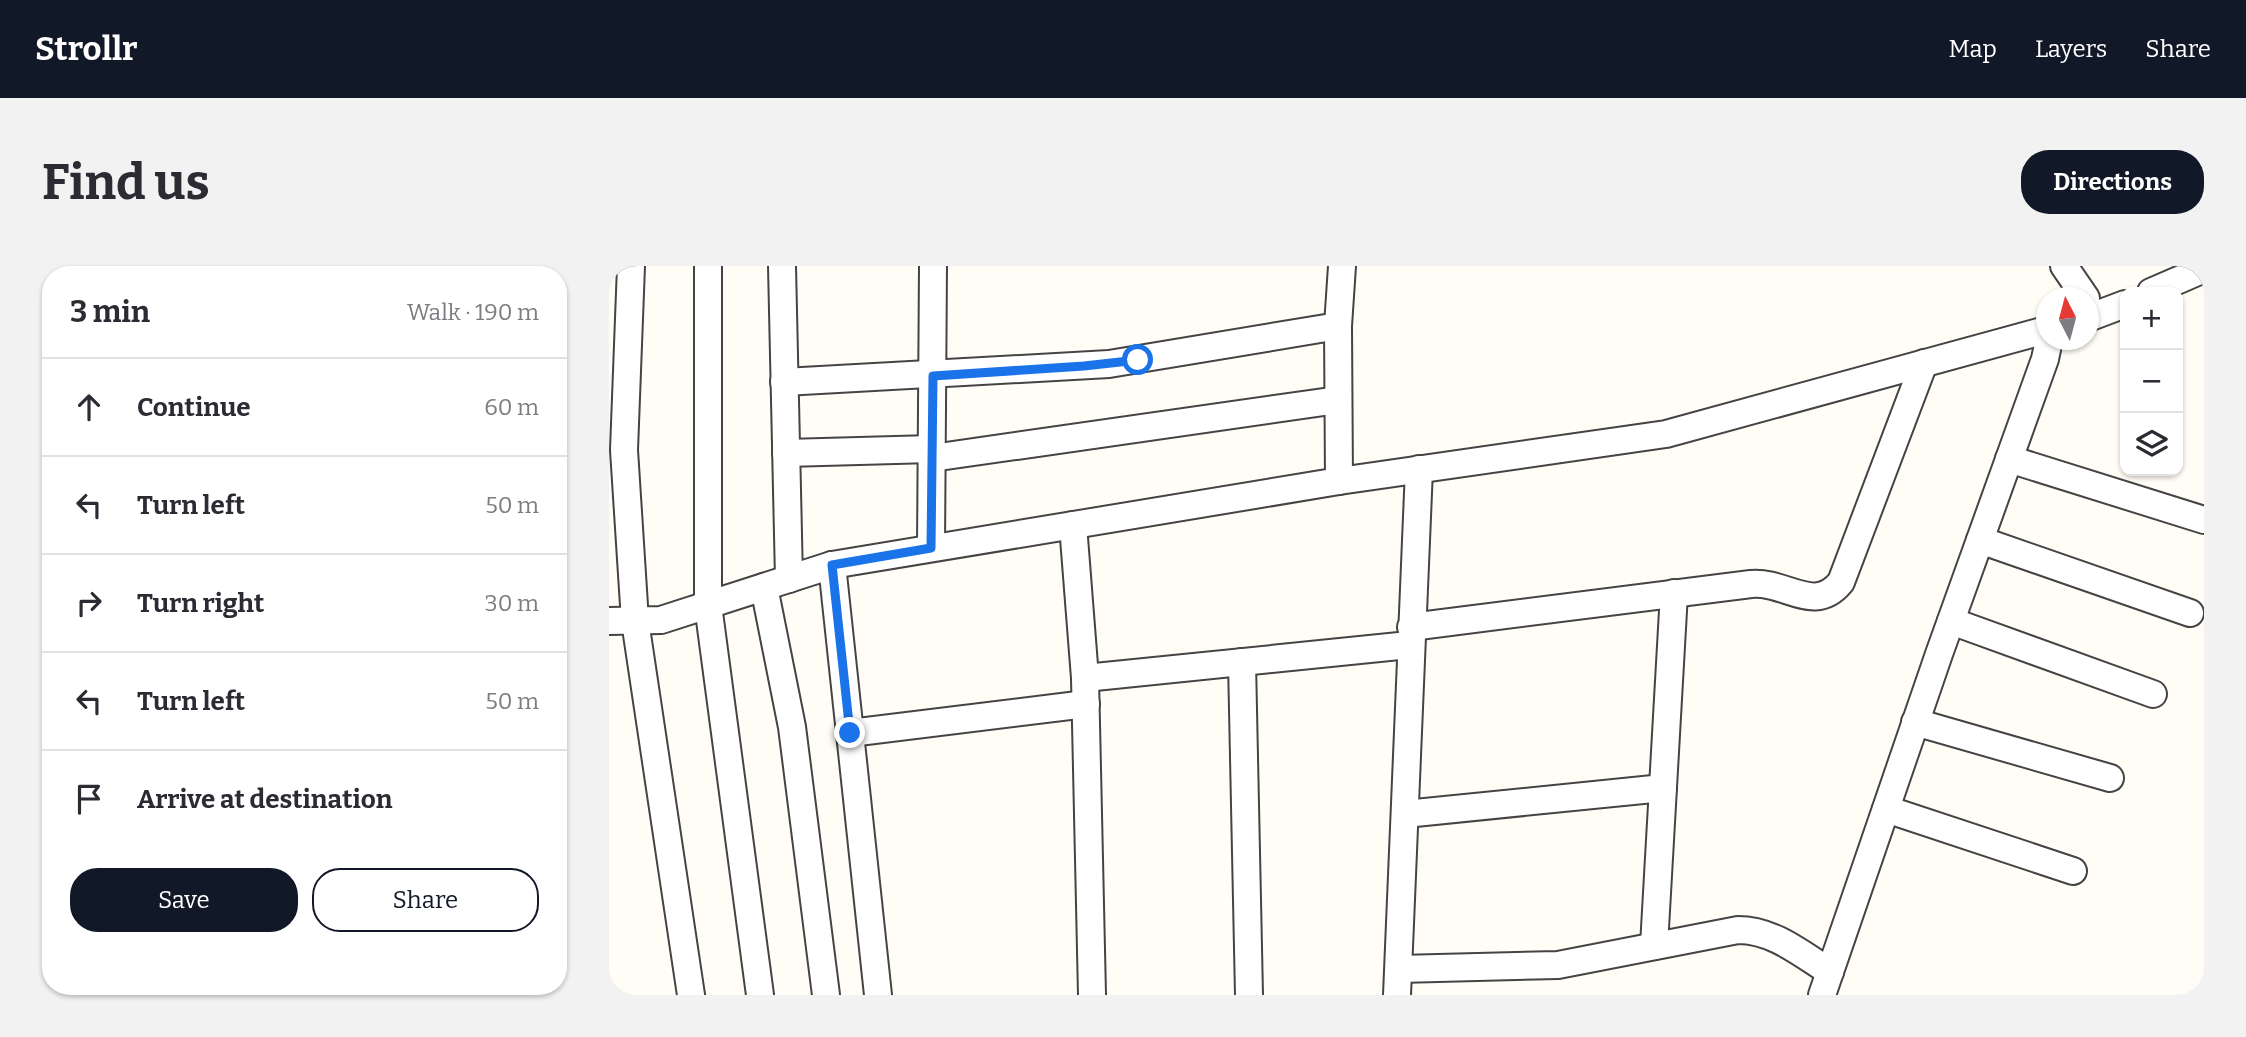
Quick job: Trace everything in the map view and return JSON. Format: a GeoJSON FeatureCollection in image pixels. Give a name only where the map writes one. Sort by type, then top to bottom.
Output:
{"type":"FeatureCollection","features":[{"type":"Feature","properties":{"kind":"street"},"geometry":{"type":"LineString","coordinates":[[631,266],[624,450],[622,621],[691,995]]}},
{"type":"Feature","properties":{"kind":"street"},"geometry":{"type":"LineString","coordinates":[[708,266],[708,605],[760,995]]}},
{"type":"Feature","properties":{"kind":"street"},"geometry":{"type":"LineString","coordinates":[[782,266],[786,453],[777,583],[792,727],[826,995]]}},
{"type":"Feature","properties":{"kind":"street"},"geometry":{"type":"LineString","coordinates":[[931,548],[933,266]]}},
{"type":"Feature","properties":{"kind":"street"},"geometry":{"type":"LineString","coordinates":[[1339,481],[1338,327],[1342,266]]}},
{"type":"Feature","properties":{"kind":"street"},"geometry":{"type":"LineString","coordinates":[[2064,266],[2077,287]]}},
{"type":"Feature","properties":{"kind":"street"},"geometry":{"type":"LineString","coordinates":[[2163,287],[2204,269]]}},
{"type":"Feature","properties":{"kind":"street"},"geometry":{"type":"LineString","coordinates":[[2099,307],[2120,305]]}},
{"type":"Feature","properties":{"kind":"street"},"geometry":{"type":"LineString","coordinates":[[785,382],[933,376],[1109,364],[1338,327]]}},
{"type":"Feature","properties":{"kind":"street"},"geometry":{"type":"LineString","coordinates":[[622,621],[661,620],[832,565],[1339,481],[1666,434],[2036,333]]}},
{"type":"Feature","properties":{"kind":"street"},"geometry":{"type":"LineString","coordinates":[[1399,969],[1557,965],[1753,930],[1767,932],[1826,983],[2047,350]]}},
{"type":"Feature","properties":{"kind":"street"},"geometry":{"type":"LineString","coordinates":[[850,733],[1242,662],[1674,593],[1766,583],[1810,598],[1820,598],[1832,593],[1841,582],[1924,363]]}},
{"type":"Feature","properties":{"kind":"street"},"geometry":{"type":"LineString","coordinates":[[786,453],[932,453],[1338,400]]}},
{"type":"Feature","properties":{"kind":"street"},"geometry":{"type":"LineString","coordinates":[[2010,459],[2204,520]]}},
{"type":"Feature","properties":{"kind":"street"},"geometry":{"type":"LineString","coordinates":[[1397,995],[1419,469]]}},
{"type":"Feature","properties":{"kind":"street"},"geometry":{"type":"LineString","coordinates":[[1073,525],[1085,691],[1092,995]]}},
{"type":"Feature","properties":{"kind":"street"},"geometry":{"type":"LineString","coordinates":[[1980,540],[2190,613]]}},
{"type":"Feature","properties":{"kind":"street"},"geometry":{"type":"LineString","coordinates":[[832,565],[878,995]]}},
{"type":"Feature","properties":{"kind":"street"},"geometry":{"type":"LineString","coordinates":[[1654,946],[1674,593]]}},
{"type":"Feature","properties":{"kind":"street"},"geometry":{"type":"LineString","coordinates":[[1951,621],[2153,694]]}},
{"type":"Feature","properties":{"kind":"street"},"geometry":{"type":"LineString","coordinates":[[1242,662],[1249,995]]}},
{"type":"Feature","properties":{"kind":"street"},"geometry":{"type":"LineString","coordinates":[[1916,722],[2110,778]]}},
{"type":"Feature","properties":{"kind":"street"},"geometry":{"type":"LineString","coordinates":[[1405,814],[1663,788]]}},
{"type":"Feature","properties":{"kind":"street"},"geometry":{"type":"LineString","coordinates":[[1886,809],[2073,871]]}},
{"type":"Feature","properties":{"kind":"route"},"geometry":{"type":"LineString","coordinates":[[850,733],[832,565],[931,548],[933,376],[1138,360]]}}]}
